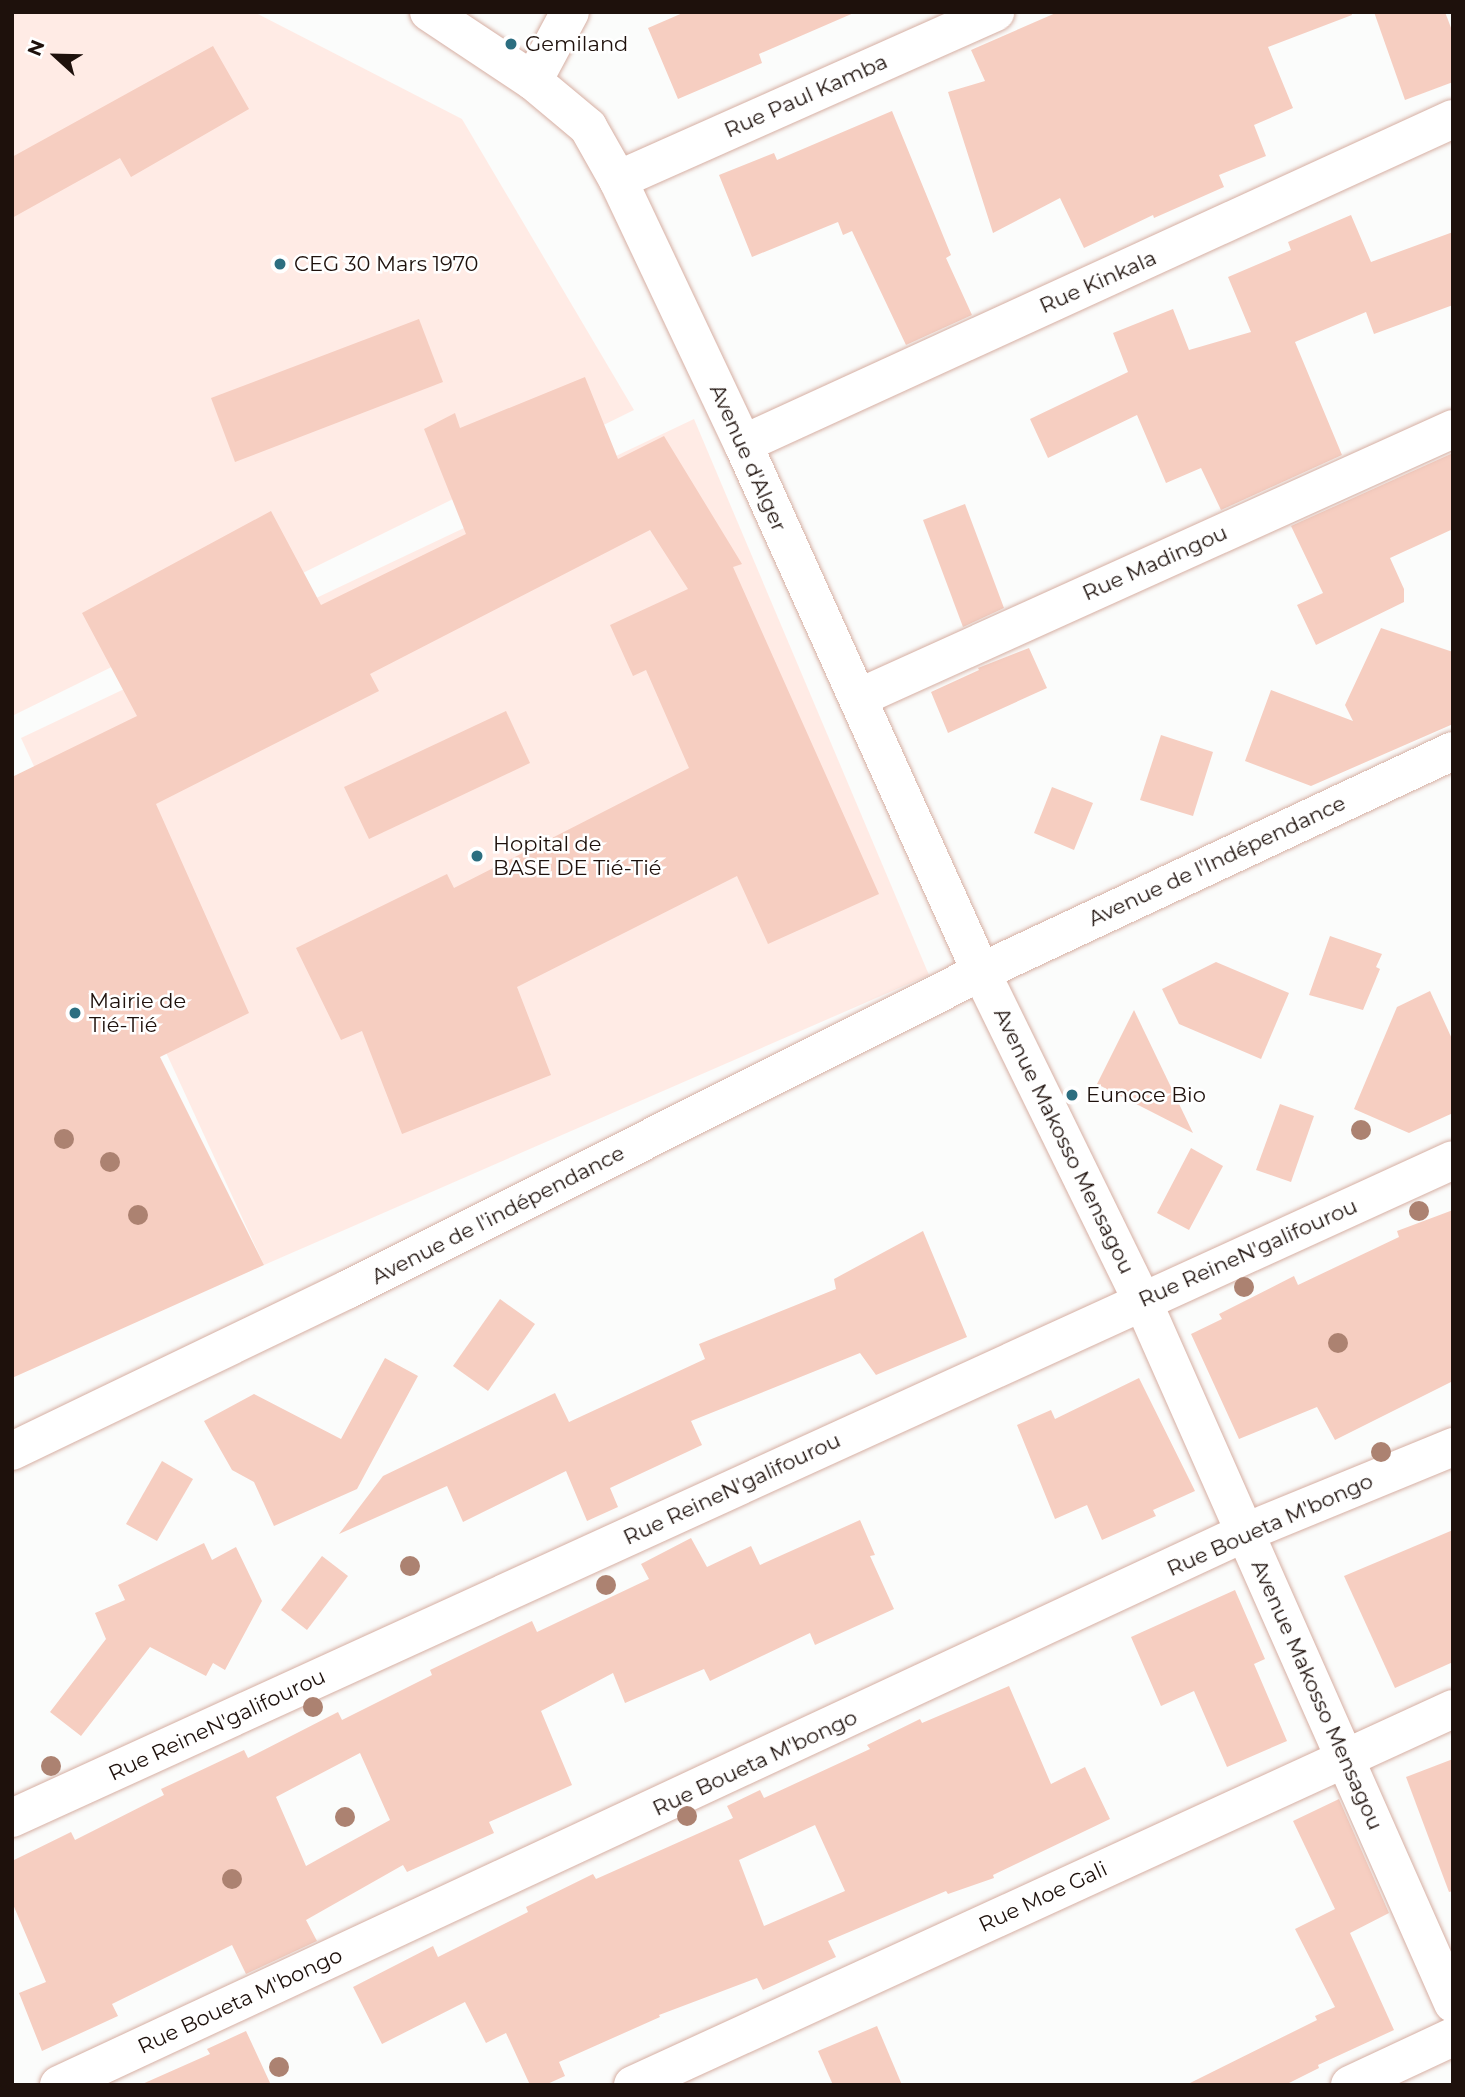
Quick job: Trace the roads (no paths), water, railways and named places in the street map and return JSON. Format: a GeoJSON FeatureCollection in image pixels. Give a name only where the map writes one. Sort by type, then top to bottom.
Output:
{"type":"FeatureCollection","features":[{"type":"Feature","properties":{"kind":"street","name":"Avenue d'Alger"},"geometry":{"type":"LineString","coordinates":[[429,12],[533,81],[588,127],[618,180],[743,444],[981,972]]}},
{"type":"Feature","properties":{"kind":"street"},"geometry":{"type":"LineString","coordinates":[[533,81],[570,12]]}},
{"type":"Feature","properties":{"kind":"street","name":"Rue Paul Kamba"},"geometry":{"type":"LineString","coordinates":[[618,180],[995,12]]}},
{"type":"Feature","properties":{"kind":"street","name":"Rue Kinkala"},"geometry":{"type":"LineString","coordinates":[[743,444],[1453,120]]}},
{"type":"Feature","properties":{"kind":"street","name":"Rue Madingou"},"geometry":{"type":"LineString","coordinates":[[858,698],[1453,429]]}},
{"type":"Feature","properties":{"kind":"street","name":"Avenue de l'Indépendance"},"geometry":{"type":"LineString","coordinates":[[981,972],[1453,751]]}},
{"type":"Feature","properties":{"kind":"street","name":"Avenue Makosso Mensagou"},"geometry":{"type":"LineString","coordinates":[[981,972],[1142,1300],[1453,2003]]}},
{"type":"Feature","properties":{"kind":"street","name":"Avenue de l'indépendance"},"geometry":{"type":"LineString","coordinates":[[12,1451],[347,1290],[981,972]]}},
{"type":"Feature","properties":{"kind":"street","name":"Rue ReineN'galifourou"},"geometry":{"type":"LineString","coordinates":[[12,1818],[1453,1160]]}},
{"type":"Feature","properties":{"kind":"street","name":"Rue Boueta M'bongo"},"geometry":{"type":"LineString","coordinates":[[60,2085],[1246,1532],[1453,1447]]}},
{"type":"Feature","properties":{"kind":"street","name":"Rue Moe Gali"},"geometry":{"type":"LineString","coordinates":[[632,2085],[1453,1709]]}},
{"type":"Feature","properties":{"kind":"street"},"geometry":{"type":"LineString","coordinates":[[1350,2085],[1453,2037]]}},
{"type":"Feature","properties":{"kind":"place","name":"Gemiland"},"geometry":{"type":"Point","coordinates":[511,44]}},
{"type":"Feature","properties":{"kind":"place","name":"CEG 30 Mars 1970"},"geometry":{"type":"Point","coordinates":[280,264]}},
{"type":"Feature","properties":{"kind":"place","name":"Hopital de BASE DE Tié-Tié"},"geometry":{"type":"Point","coordinates":[477,856]}},
{"type":"Feature","properties":{"kind":"place","name":"Mairie de Tié-Tié"},"geometry":{"type":"Point","coordinates":[75,1013]}},
{"type":"Feature","properties":{"kind":"place","name":"Eunoce Bio"},"geometry":{"type":"Point","coordinates":[1072,1095]}}]}
